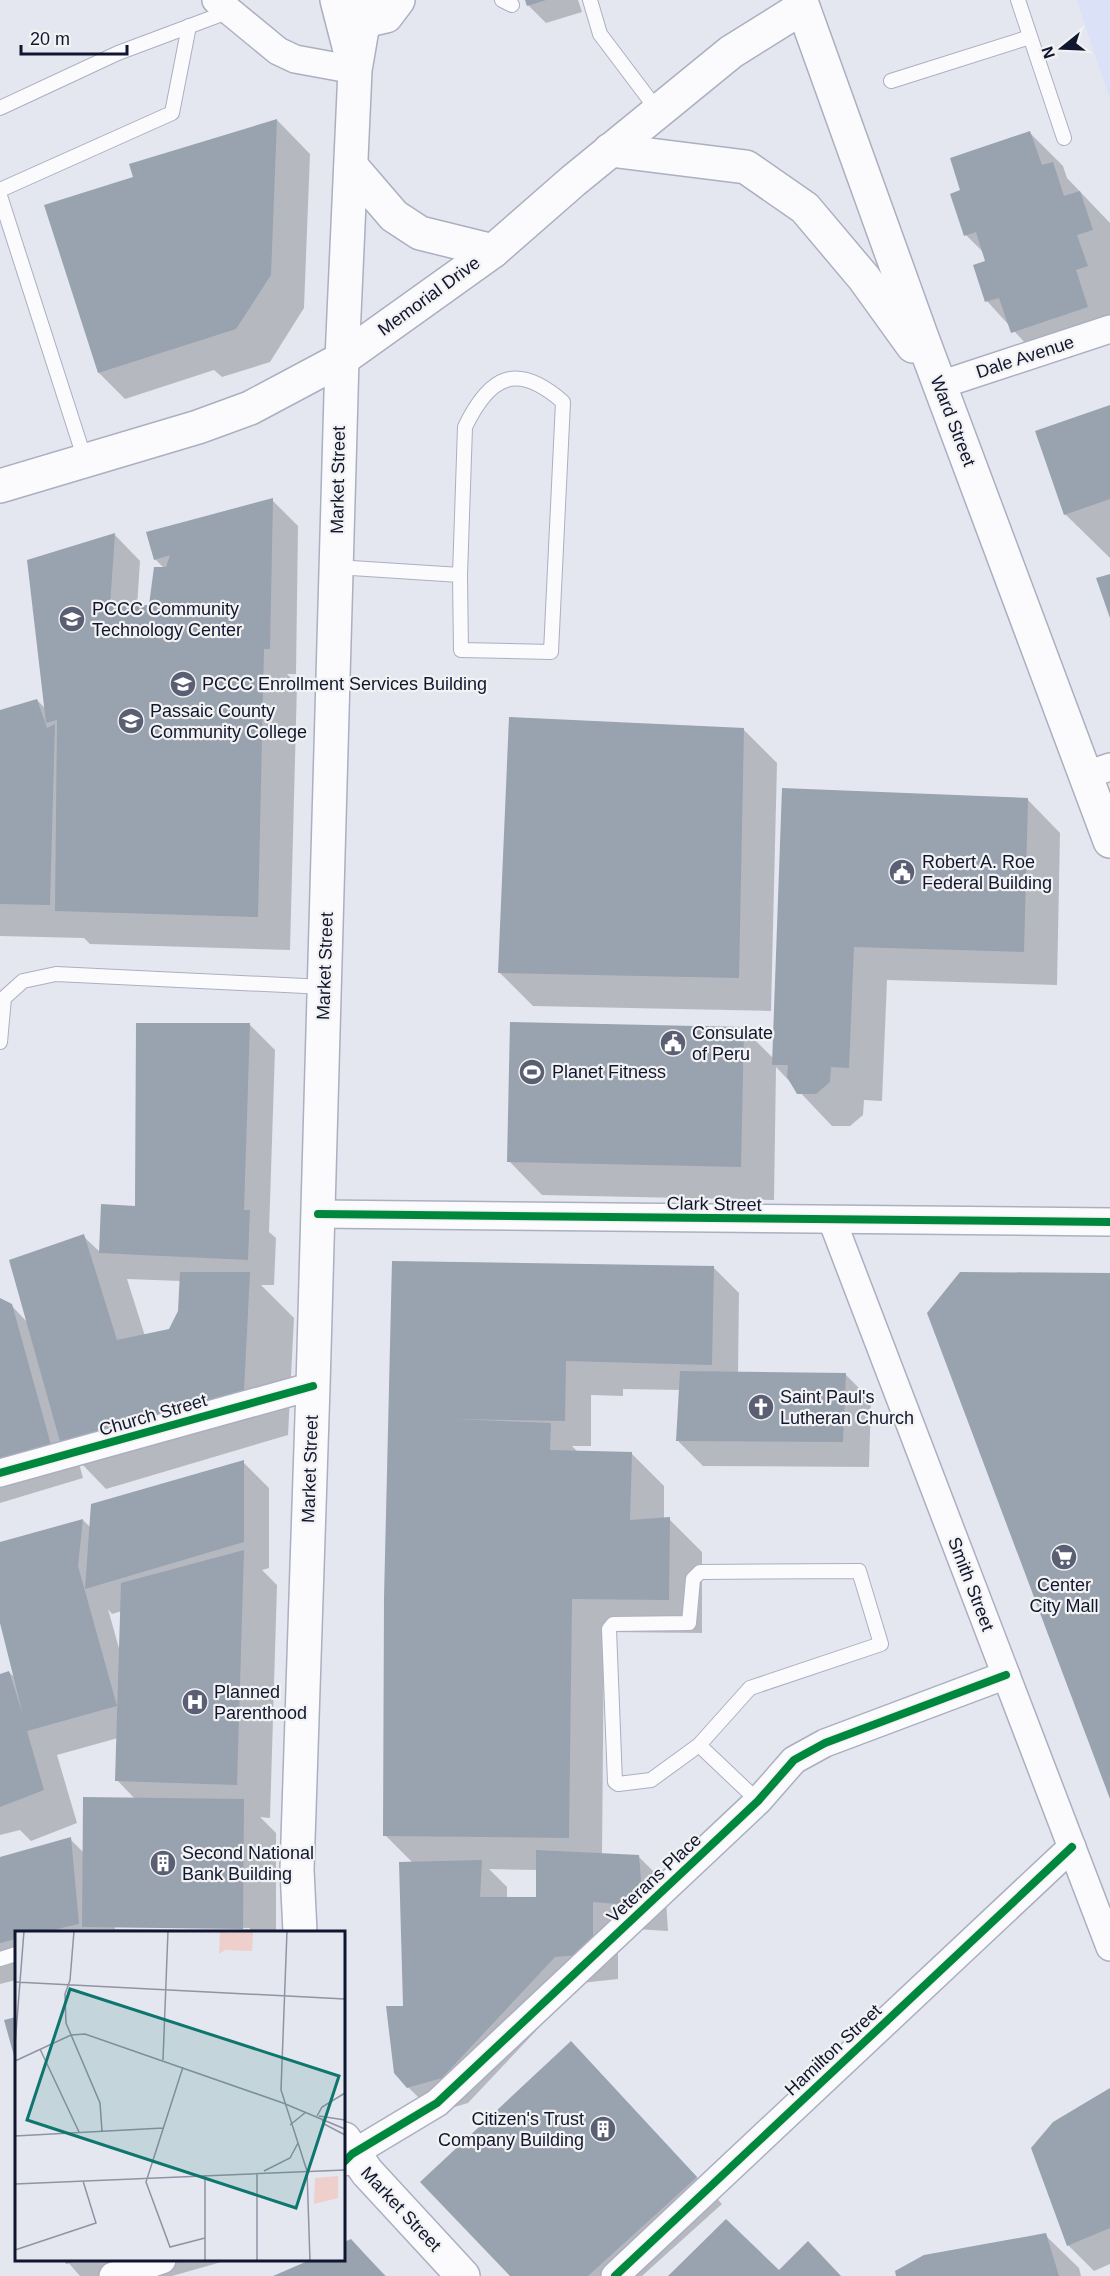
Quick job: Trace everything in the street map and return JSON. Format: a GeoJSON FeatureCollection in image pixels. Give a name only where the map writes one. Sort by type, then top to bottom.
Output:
{"type":"FeatureCollection","features":[{"type":"Feature","properties":{"kind":"main road"},"geometry":{"type":"LineString","coordinates":[[337,0],[355,70]]}},
{"type":"Feature","properties":{"kind":"main road"},"geometry":{"type":"LineString","coordinates":[[365,11],[386,16],[398,0]]}},
{"type":"Feature","properties":{"kind":"main road","name":"Memorial Drive"},"geometry":{"type":"LineString","coordinates":[[0,486],[198,427],[250,408],[342,359],[493,250],[610,150],[731,52],[806,2]]}},
{"type":"Feature","properties":{"kind":"main road","name":"Ward Street"},"geometry":{"type":"LineString","coordinates":[[806,2],[940,385],[1098,771],[1110,841]]}},
{"type":"Feature","properties":{"kind":"main road","name":"Market Street"},"geometry":{"type":"LineString","coordinates":[[300,1931],[297,1870],[342,359],[355,70],[365,11]]}},
{"type":"Feature","properties":{"kind":"main road"},"geometry":{"type":"LineString","coordinates":[[610,150],[746,167],[806,208],[864,278],[940,385]]}},
{"type":"Feature","properties":{"kind":"main road"},"geometry":{"type":"LineString","coordinates":[[351,166],[394,216],[420,233],[493,250]]}},
{"type":"Feature","properties":{"kind":"main road","name":"Market Street"},"geometry":{"type":"LineString","coordinates":[[346,2152],[463,2276]]}},
{"type":"Feature","properties":{"kind":"street"},"geometry":{"type":"LineString","coordinates":[[223,6],[278,51],[295,59],[355,70]]}},
{"type":"Feature","properties":{"kind":"street","name":"Dale Avenue"},"geometry":{"type":"LineString","coordinates":[[940,385],[1110,329]]}},
{"type":"Feature","properties":{"kind":"street","name":"Clark Street"},"geometry":{"type":"LineString","coordinates":[[318,1214],[1110,1222]]}},
{"type":"Feature","properties":{"kind":"street","name":"Smith Street"},"geometry":{"type":"LineString","coordinates":[[832,1220],[1110,1947]]}},
{"type":"Feature","properties":{"kind":"street","name":"Church Street"},"geometry":{"type":"LineString","coordinates":[[0,1473],[313,1386]]}},
{"type":"Feature","properties":{"kind":"street","name":"Veterans Place"},"geometry":{"type":"LineString","coordinates":[[346,2152],[437,2103],[758,1801],[794,1760],[825,1743],[1006,1675]]}},
{"type":"Feature","properties":{"kind":"street","name":"Hamilton Street"},"geometry":{"type":"LineString","coordinates":[[615,2276],[1072,1847]]}},
{"type":"Feature","properties":{"kind":"street"},"geometry":{"type":"LineString","coordinates":[[113,2276],[156,2261]]}},
{"type":"Feature","properties":{"kind":"lane"},"geometry":{"type":"LineString","coordinates":[[590,0],[600,34],[658,111]]}},
{"type":"Feature","properties":{"kind":"lane"},"geometry":{"type":"LineString","coordinates":[[1018,0],[1064,138]]}},
{"type":"Feature","properties":{"kind":"lane"},"geometry":{"type":"LineString","coordinates":[[0,108],[118,53],[189,26],[223,6]]}},
{"type":"Feature","properties":{"kind":"lane"},"geometry":{"type":"LineString","coordinates":[[0,190],[172,113],[189,26]]}},
{"type":"Feature","properties":{"kind":"lane"},"geometry":{"type":"LineString","coordinates":[[891,81],[1030,37]]}},
{"type":"Feature","properties":{"kind":"lane"},"geometry":{"type":"LineString","coordinates":[[0,196],[85,460]]}},
{"type":"Feature","properties":{"kind":"lane"},"geometry":{"type":"LineString","coordinates":[[520,376],[545,386],[563,402],[551,652],[461,650],[460,576],[465,427],[475,406],[495,384],[520,376]]}},
{"type":"Feature","properties":{"kind":"lane"},"geometry":{"type":"LineString","coordinates":[[336,567],[460,576]]}},
{"type":"Feature","properties":{"kind":"lane"},"geometry":{"type":"LineString","coordinates":[[0,1042],[4,998],[23,981],[56,974],[325,987]]}},
{"type":"Feature","properties":{"kind":"lane"},"geometry":{"type":"LineString","coordinates":[[858,1570],[881,1644],[750,1688],[699,1746],[651,1780],[618,1784],[615,1782],[609,1629],[613,1624],[689,1623],[693,1579],[700,1572],[858,1570]]}},
{"type":"Feature","properties":{"kind":"lane"},"geometry":{"type":"LineString","coordinates":[[699,1746],[758,1801]]}},
{"type":"Feature","properties":{"kind":"lane"},"geometry":{"type":"LineString","coordinates":[[0,1959],[15,1954]]}},
{"type":"Feature","properties":{"kind":"shaded area"},"geometry":{"type":"Polygon","coordinates":[[[1077,0],[1110,0],[1110,100],[1077,0]]]}},
{"type":"Feature","properties":{"kind":"building"},"geometry":{"type":"Polygon","coordinates":[[[525,0],[546,0],[527,6],[525,0]]]}},
{"type":"Feature","properties":{"kind":"building"},"geometry":{"type":"Polygon","coordinates":[[[277,119],[271,275],[236,329],[98,373],[44,205],[133,177],[129,164],[277,119]]]}},
{"type":"Feature","properties":{"kind":"building"},"geometry":{"type":"Polygon","coordinates":[[[1030,131],[1042,165],[1053,162],[1064,196],[1080,191],[1093,230],[1077,235],[1088,266],[1076,270],[1088,307],[1011,333],[999,298],[985,302],[973,265],[985,261],[976,232],[964,236],[950,194],[960,190],[950,158],[1030,131]]]}},
{"type":"Feature","properties":{"kind":"building"},"geometry":{"type":"Polygon","coordinates":[[[1110,405],[1110,499],[1064,515],[1035,431],[1110,405]]]}},
{"type":"Feature","properties":{"kind":"building"},"geometry":{"type":"Polygon","coordinates":[[[273,498],[270,649],[264,649],[258,917],[55,911],[57,720],[46,723],[27,560],[115,533],[110,606],[149,605],[154,567],[166,567],[170,555],[154,560],[146,532],[273,498]]]}},
{"type":"Feature","properties":{"kind":"building"},"geometry":{"type":"Polygon","coordinates":[[[1110,574],[1110,618],[1096,578],[1110,574]]]}},
{"type":"Feature","properties":{"kind":"building"},"geometry":{"type":"Polygon","coordinates":[[[37,699],[47,728],[55,724],[50,905],[0,904],[0,710],[37,699]]]}},
{"type":"Feature","properties":{"kind":"building"},"geometry":{"type":"Polygon","coordinates":[[[509,717],[744,728],[739,978],[498,973],[509,717]]]}},
{"type":"Feature","properties":{"kind":"building","name":"Robert A. Roe Federal Building"},"geometry":{"type":"Polygon","coordinates":[[[782,788],[1028,798],[1024,952],[854,947],[849,1068],[831,1067],[830,1082],[816,1094],[797,1094],[787,1077],[788,1065],[772,1065],[782,788]]]}},
{"type":"Feature","properties":{"kind":"building"},"geometry":{"type":"Polygon","coordinates":[[[510,1022],[744,1027],[741,1167],[507,1162],[510,1022]]]}},
{"type":"Feature","properties":{"kind":"building"},"geometry":{"type":"Polygon","coordinates":[[[136,1023],[250,1023],[244,1210],[250,1210],[248,1260],[99,1253],[101,1204],[135,1206],[136,1023]]]}},
{"type":"Feature","properties":{"kind":"building"},"geometry":{"type":"Polygon","coordinates":[[[84,1234],[117,1340],[169,1329],[178,1311],[180,1272],[250,1272],[244,1391],[61,1445],[9,1260],[84,1234]]]}},
{"type":"Feature","properties":{"kind":"building"},"geometry":{"type":"Polygon","coordinates":[[[392,1261],[714,1266],[712,1365],[566,1361],[565,1421],[453,1419],[551,1423],[550,1450],[632,1452],[630,1520],[670,1517],[669,1600],[572,1599],[569,1838],[383,1836],[384,1598],[392,1261]]]}},
{"type":"Feature","properties":{"kind":"building","name":"Center City Mall"},"geometry":{"type":"Polygon","coordinates":[[[960,1272],[1110,1273],[1110,1799],[927,1313],[960,1272]]]}},
{"type":"Feature","properties":{"kind":"building"},"geometry":{"type":"Polygon","coordinates":[[[0,1298],[12,1304],[51,1445],[0,1460],[0,1298]]]}},
{"type":"Feature","properties":{"kind":"building","name":"Saint Paul's Lutheran Church"},"geometry":{"type":"Polygon","coordinates":[[[680,1371],[846,1373],[843,1442],[676,1441],[680,1371]]]}},
{"type":"Feature","properties":{"kind":"building"},"geometry":{"type":"Polygon","coordinates":[[[244,1460],[244,1542],[85,1589],[91,1504],[244,1460]]]}},
{"type":"Feature","properties":{"kind":"building"},"geometry":{"type":"Polygon","coordinates":[[[83,1519],[78,1566],[117,1706],[27,1731],[44,1790],[0,1807],[0,1674],[9,1671],[23,1715],[0,1623],[0,1542],[83,1519]]]}},
{"type":"Feature","properties":{"kind":"building"},"geometry":{"type":"Polygon","coordinates":[[[244,1550],[237,1785],[115,1781],[121,1583],[244,1550]]]}},
{"type":"Feature","properties":{"kind":"building","name":"Second National Bank Building"},"geometry":{"type":"Polygon","coordinates":[[[83,1797],[244,1799],[243,1929],[82,1927],[83,1797]]]}},
{"type":"Feature","properties":{"kind":"building"},"geometry":{"type":"Polygon","coordinates":[[[71,1837],[79,1924],[48,1931],[15,1931],[15,1939],[0,1943],[0,1857],[71,1837]]]}},
{"type":"Feature","properties":{"kind":"building"},"geometry":{"type":"Polygon","coordinates":[[[536,1850],[639,1855],[643,1906],[593,1902],[593,1954],[555,1957],[442,2078],[407,2088],[394,2073],[386,2006],[403,2006],[399,1862],[482,1860],[480,1897],[536,1897],[536,1850]]]}},
{"type":"Feature","properties":{"kind":"building"},"geometry":{"type":"Polygon","coordinates":[[[15,2017],[15,2059],[4,2020],[15,2017]]]}},
{"type":"Feature","properties":{"kind":"building"},"geometry":{"type":"Polygon","coordinates":[[[571,2041],[697,2177],[588,2276],[510,2276],[420,2182],[571,2041]]]}},
{"type":"Feature","properties":{"kind":"building"},"geometry":{"type":"Polygon","coordinates":[[[1110,2088],[1110,2228],[1067,2246],[1031,2148],[1053,2122],[1110,2088]]]}},
{"type":"Feature","properties":{"kind":"building"},"geometry":{"type":"Polygon","coordinates":[[[726,2219],[779,2270],[808,2241],[841,2276],[668,2276],[726,2219]]]}},
{"type":"Feature","properties":{"kind":"building"},"geometry":{"type":"Polygon","coordinates":[[[1046,2233],[1059,2276],[896,2276],[895,2271],[924,2255],[1046,2233]]]}},
{"type":"Feature","properties":{"kind":"building"},"geometry":{"type":"Polygon","coordinates":[[[351,2239],[385,2276],[273,2276],[308,2261],[345,2261],[345,2242],[351,2239]]]}},
{"type":"Feature","properties":{"kind":"cycle path"},"geometry":{"type":"LineString","coordinates":[[318,1214],[1110,1222]]}},
{"type":"Feature","properties":{"kind":"cycle path"},"geometry":{"type":"LineString","coordinates":[[0,1473],[313,1386]]}},
{"type":"Feature","properties":{"kind":"cycle path"},"geometry":{"type":"LineString","coordinates":[[345,2161],[352,2154],[437,2103],[758,1801],[794,1760],[825,1743],[1006,1675]]}},
{"type":"Feature","properties":{"kind":"cycle path"},"geometry":{"type":"LineString","coordinates":[[615,2276],[1072,1847]]}},
{"type":"Feature","properties":{"kind":"place","name":"PCCC Community Technology Center"},"geometry":{"type":"Point","coordinates":[72,619]}},
{"type":"Feature","properties":{"kind":"place","name":"PCCC Enrollment Services Building"},"geometry":{"type":"Point","coordinates":[183,684]}},
{"type":"Feature","properties":{"kind":"place","name":"Passaic County Community College"},"geometry":{"type":"Point","coordinates":[131,721]}},
{"type":"Feature","properties":{"kind":"place","name":"Robert A. Roe Federal Building"},"geometry":{"type":"Point","coordinates":[902,872]}},
{"type":"Feature","properties":{"kind":"place","name":"Consulate of Peru"},"geometry":{"type":"Point","coordinates":[673,1043]}},
{"type":"Feature","properties":{"kind":"place","name":"Planet Fitness"},"geometry":{"type":"Point","coordinates":[532,1072]}},
{"type":"Feature","properties":{"kind":"place","name":"Saint Paul's Lutheran Church"},"geometry":{"type":"Point","coordinates":[761,1407]}},
{"type":"Feature","properties":{"kind":"place","name":"Center City Mall"},"geometry":{"type":"Point","coordinates":[1064,1557]}},
{"type":"Feature","properties":{"kind":"place","name":"Planned Parenthood"},"geometry":{"type":"Point","coordinates":[195,1702]}},
{"type":"Feature","properties":{"kind":"place","name":"Second National Bank Building"},"geometry":{"type":"Point","coordinates":[163,1863]}},
{"type":"Feature","properties":{"kind":"place","name":"Citizen's Trust Company Building"},"geometry":{"type":"Point","coordinates":[603,2129]}}]}
